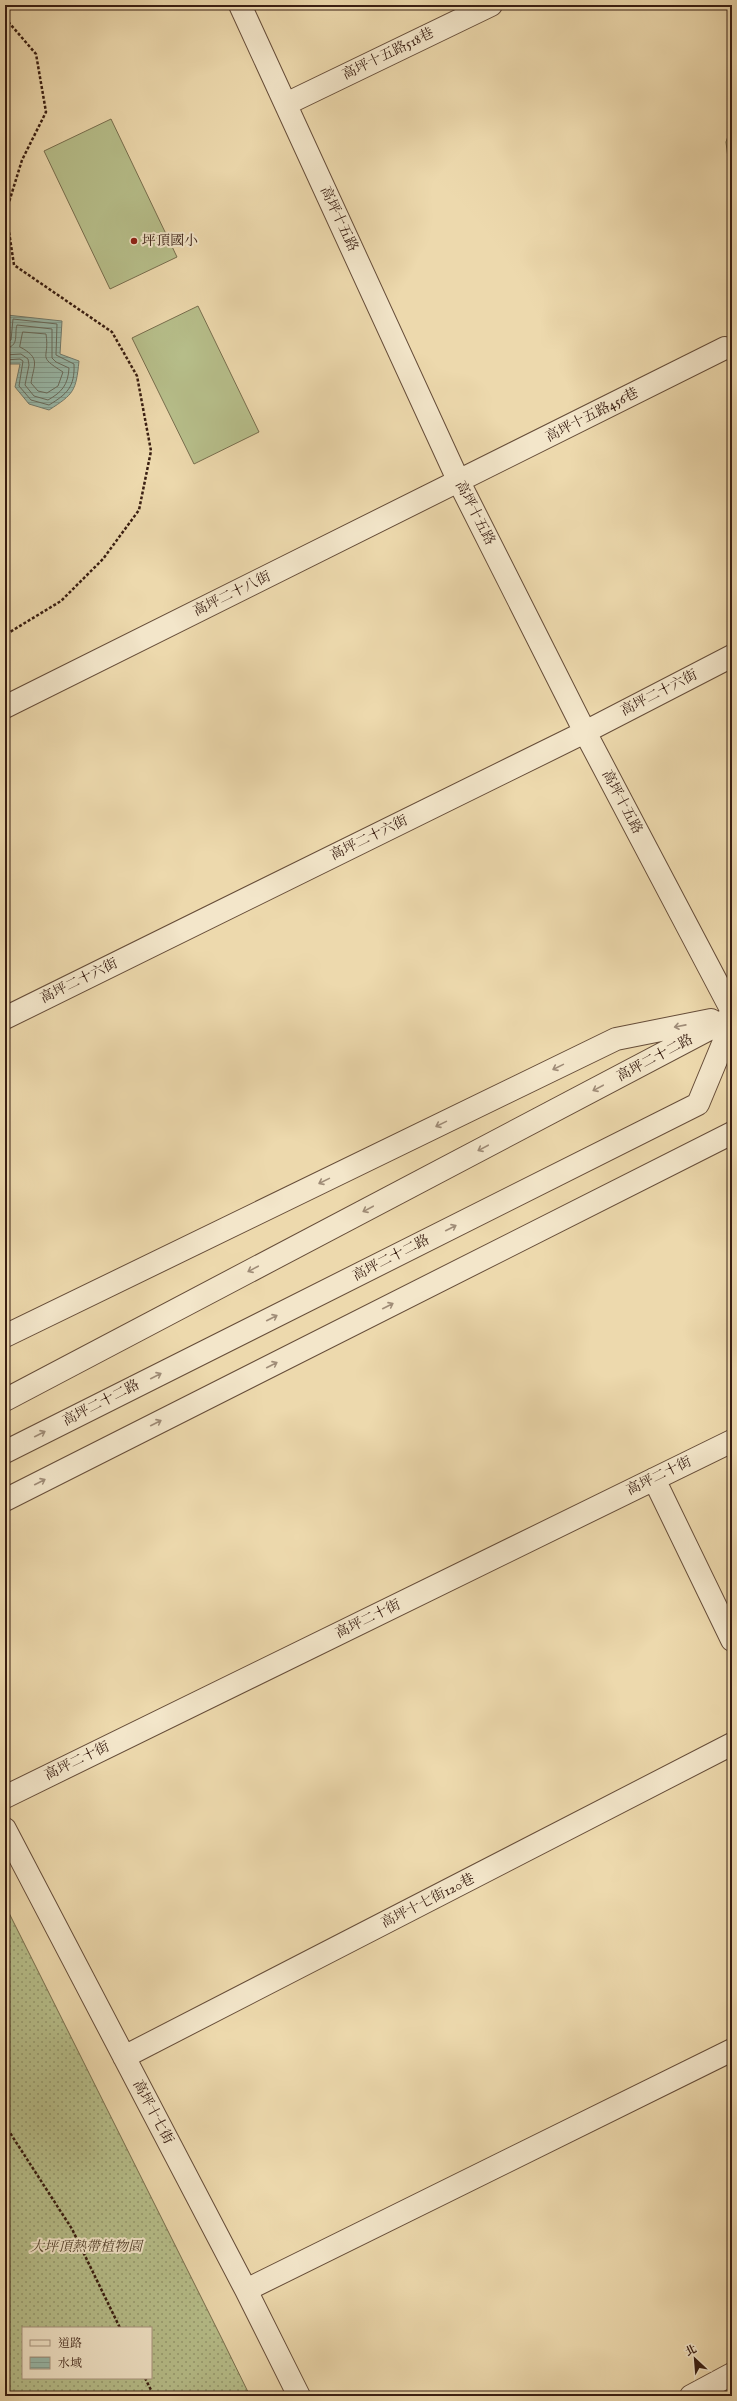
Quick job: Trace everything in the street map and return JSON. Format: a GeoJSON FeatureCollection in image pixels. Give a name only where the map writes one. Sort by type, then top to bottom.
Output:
{"type":"FeatureCollection","features":[{"type":"Feature","properties":{"kind":"street","name":"高坪十五路"},"geometry":{"type":"LineString","coordinates":[[240,5],[459,482],[585,732],[732,1011]]}},
{"type":"Feature","properties":{"kind":"street","name":"高坪十五路518巷"},"geometry":{"type":"LineString","coordinates":[[286,104],[491,5]]}},
{"type":"Feature","properties":{"kind":"street","name":"高坪十五路456巷"},"geometry":{"type":"LineString","coordinates":[[459,482],[725,348]]}},
{"type":"Feature","properties":{"kind":"street","name":"高坪二十八街"},"geometry":{"type":"LineString","coordinates":[[5,707],[459,482]]}},
{"type":"Feature","properties":{"kind":"street","name":"高坪二十六街"},"geometry":{"type":"LineString","coordinates":[[5,1018],[585,732],[732,656]]}},
{"type":"Feature","properties":{"kind":"street","name":"高坪二十二路"},"geometry":{"type":"LineString","coordinates":[[5,1336],[616,1039],[732,1017]]}},
{"type":"Feature","properties":{"kind":"street","name":"高坪二十二路"},"geometry":{"type":"LineString","coordinates":[[5,1400],[732,1017]]}},
{"type":"Feature","properties":{"kind":"street","name":"高坪二十二路"},"geometry":{"type":"LineString","coordinates":[[5,1452],[698,1104],[732,1022]]}},
{"type":"Feature","properties":{"kind":"street"},"geometry":{"type":"LineString","coordinates":[[5,1500],[732,1133]]}},
{"type":"Feature","properties":{"kind":"street","name":"高坪二十街"},"geometry":{"type":"LineString","coordinates":[[5,1797],[732,1441]]}},
{"type":"Feature","properties":{"kind":"street"},"geometry":{"type":"LineString","coordinates":[[654,1479],[732,1640]]}},
{"type":"Feature","properties":{"kind":"street","name":"高坪十七街120巷"},"geometry":{"type":"LineString","coordinates":[[124,2057],[732,1744]]}},
{"type":"Feature","properties":{"kind":"street","name":"高坪十七街"},"geometry":{"type":"LineString","coordinates":[[5,1829],[246,2290],[299,2396]]}},
{"type":"Feature","properties":{"kind":"street"},"geometry":{"type":"LineString","coordinates":[[246,2290],[732,2050]]}},
{"type":"Feature","properties":{"kind":"street"},"geometry":{"type":"LineString","coordinates":[[691,2396],[732,2374]]}},
{"type":"Feature","properties":{"kind":"path"},"geometry":{"type":"LineString","coordinates":[[5,18],[36,54],[46,112],[22,160],[6,212],[14,265],[112,332],[137,376],[151,451],[139,510],[103,559],[61,601],[5,635]]}},
{"type":"Feature","properties":{"kind":"path"},"geometry":{"type":"LineString","coordinates":[[5,2125],[72,2229],[120,2327]]}},
{"type":"Feature","properties":{"kind":"path"},"geometry":{"type":"LineString","coordinates":[[146,2379],[154,2396]]}},
{"type":"Feature","properties":{"kind":"green space"},"geometry":{"type":"Polygon","coordinates":[[[111,119],[177,257],[110,289],[44,151],[111,119]]]}},
{"type":"Feature","properties":{"kind":"green space"},"geometry":{"type":"Polygon","coordinates":[[[732,124],[732,191],[726,142],[732,124]]]}},
{"type":"Feature","properties":{"kind":"green space"},"geometry":{"type":"Polygon","coordinates":[[[198,306],[259,432],[194,464],[132,338],[198,306]]]}},
{"type":"Feature","properties":{"kind":"green space","name":"大坪頂熱帶植物園"},"geometry":{"type":"Polygon","coordinates":[[[5,1905],[223,2341],[250,2396],[5,2396],[5,1905]]]}},
{"type":"Feature","properties":{"kind":"water"},"geometry":{"type":"Polygon","coordinates":[[[7,315],[62,321],[60,354],[79,361],[77,379],[69,395],[49,410],[29,404],[15,387],[20,364],[7,364],[7,315]]]}},
{"type":"Feature","properties":{"kind":"place","name":"坪頂國小"},"geometry":{"type":"Point","coordinates":[134,241]}}]}
